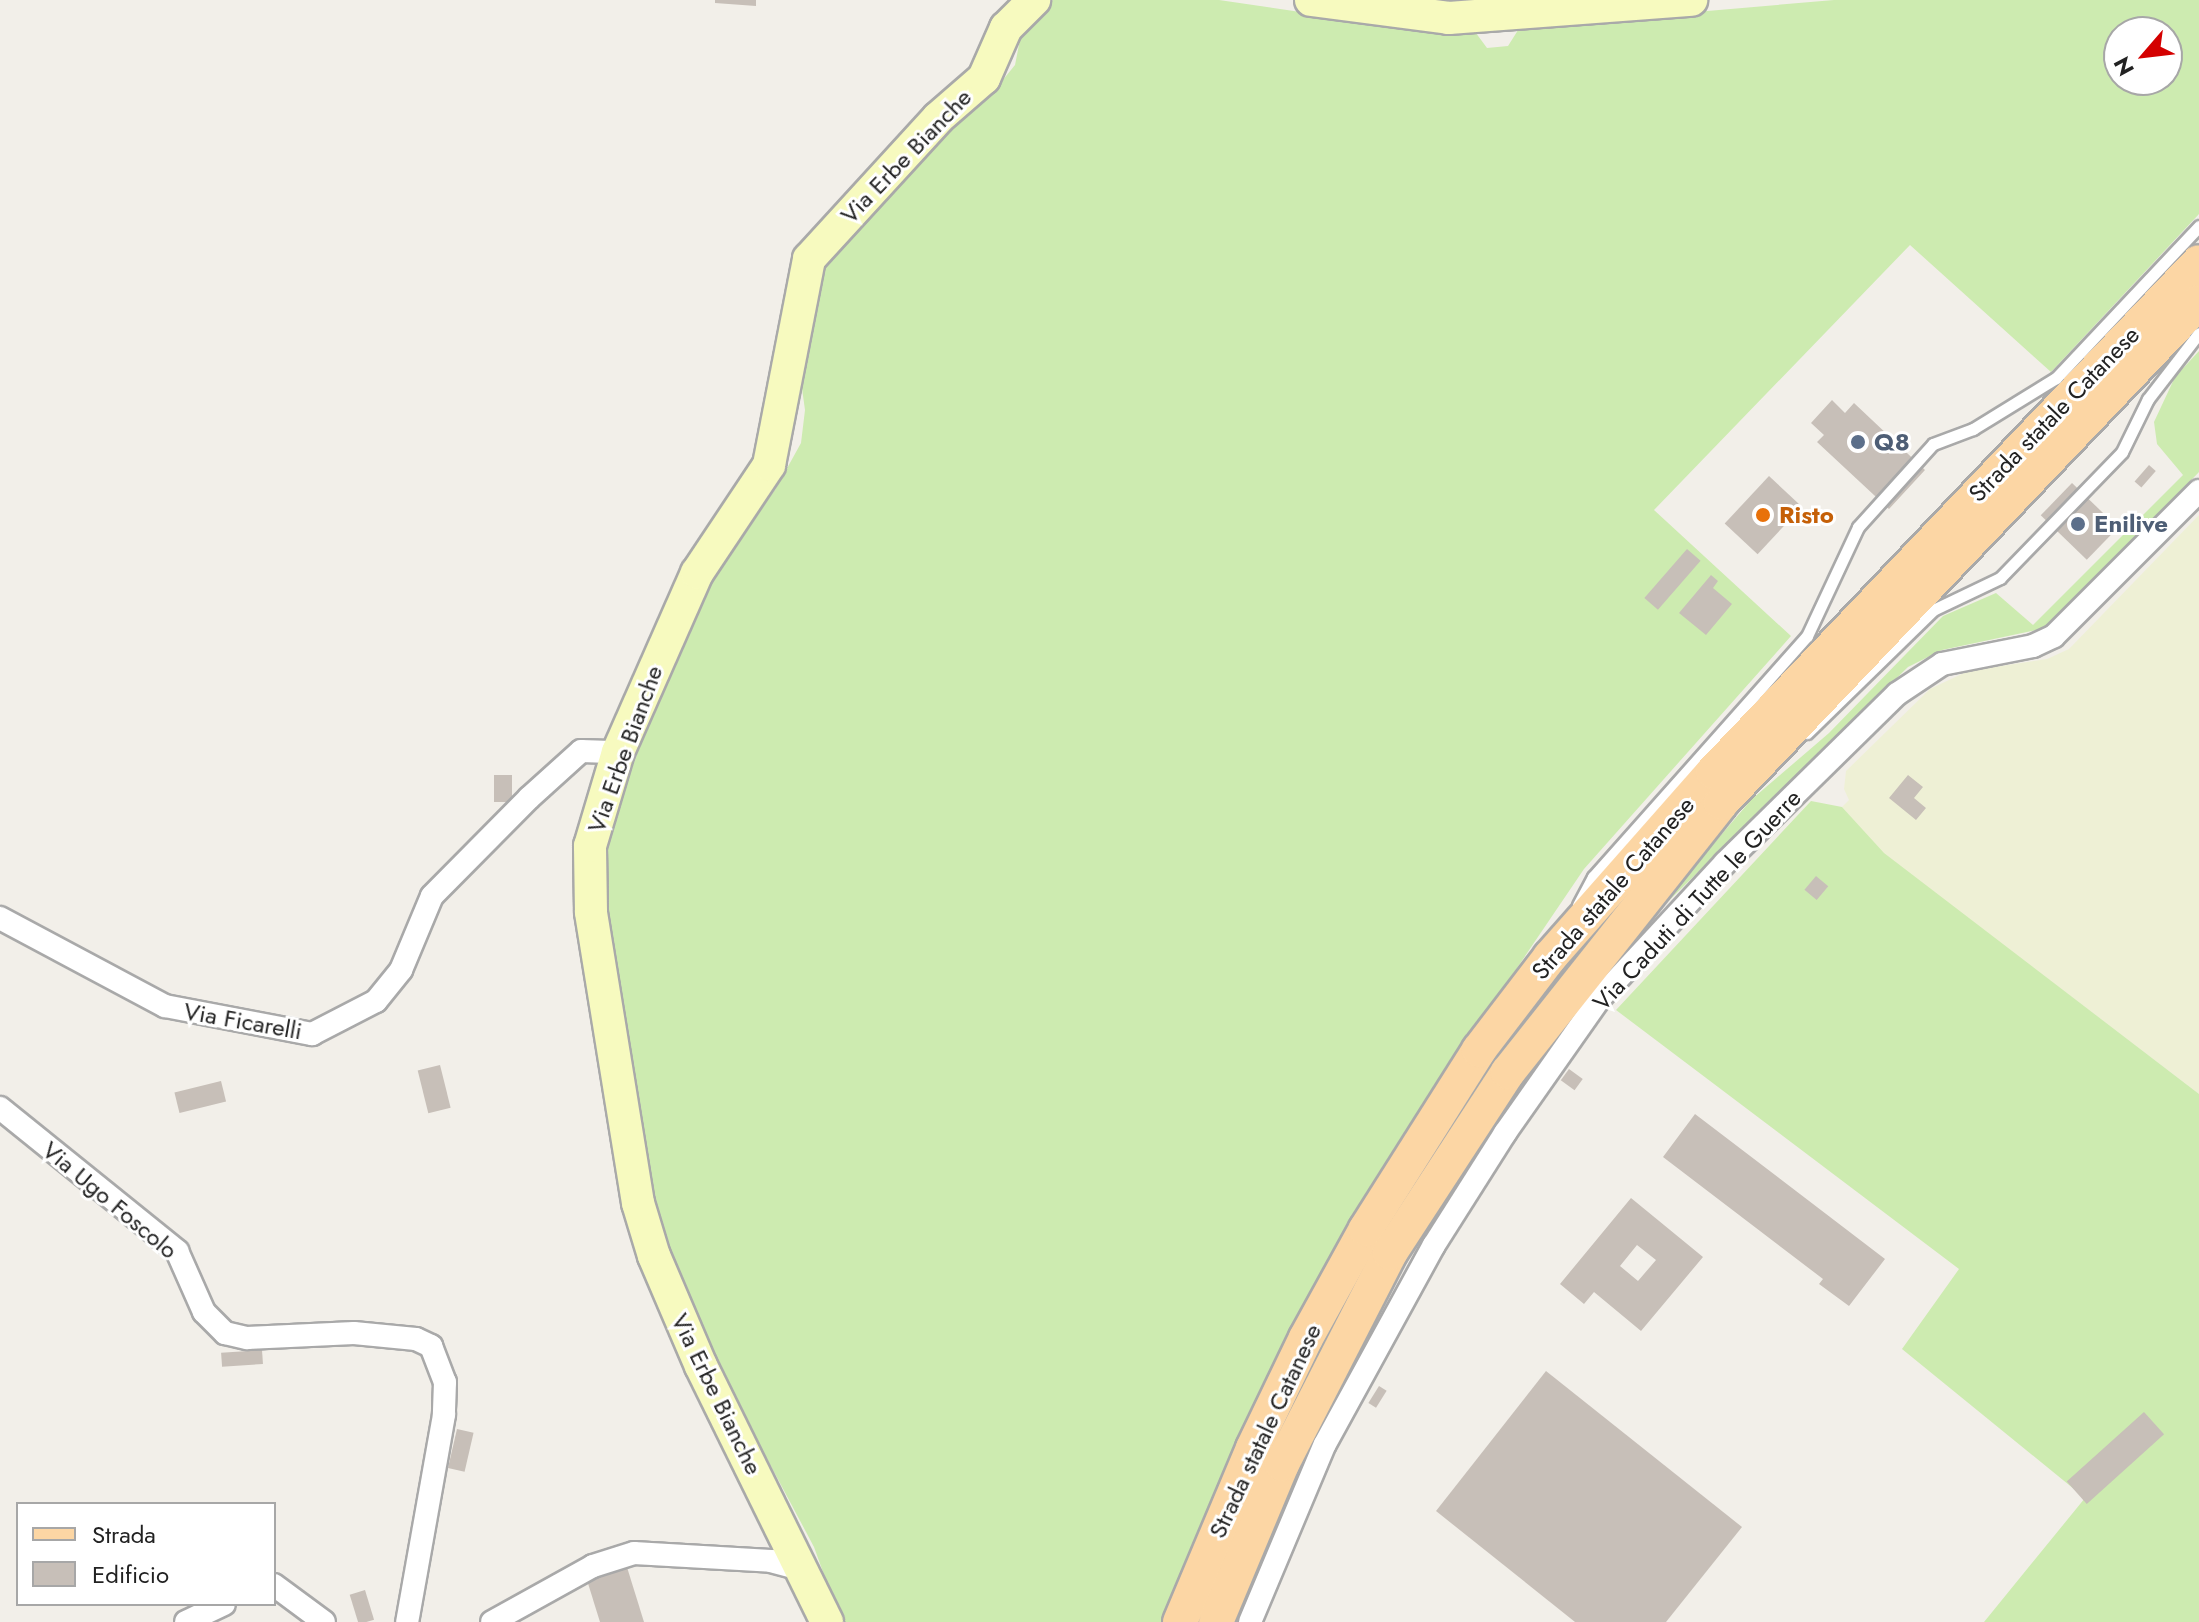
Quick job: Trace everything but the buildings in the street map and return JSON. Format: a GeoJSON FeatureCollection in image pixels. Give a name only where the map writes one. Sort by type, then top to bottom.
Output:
{"type":"FeatureCollection","features":[{"type":"Feature","properties":{"kind":"main road","name":"Strada statale Catanese"},"geometry":{"type":"LineString","coordinates":[[1180,1622],[1253,1448],[1351,1256],[1479,1050],[1550,957],[1713,772],[2199,262]]}},
{"type":"Feature","properties":{"kind":"main road","name":"Strada statale Catanese"},"geometry":{"type":"LineString","coordinates":[[1216,1622],[1322,1383],[1390,1253],[1445,1164],[1573,986],[1762,760],[2199,302]]}},
{"type":"Feature","properties":{"kind":"street","name":"Via Erbe Bianche"},"geometry":{"type":"LineString","coordinates":[[827,1622],[701,1366],[654,1256],[638,1203],[587,874],[590,846],[618,752],[697,573],[769,465],[809,259],[938,118],[984,78],[1006,28],[1034,0]]}},
{"type":"Feature","properties":{"kind":"street"},"geometry":{"type":"LineString","coordinates":[[1311,0],[1449,18],[1505,8],[1691,0]]}},
{"type":"Feature","properties":{"kind":"street","name":"Via Caduti di Tutte le Guerre"},"geometry":{"type":"LineString","coordinates":[[1250,1622],[1325,1444],[1434,1245],[1505,1133],[1600,998],[1725,863],[1897,694],[1942,664],[2033,646],[2054,636],[2199,491]]}},
{"type":"Feature","properties":{"kind":"street","name":"Via Ficarelli"},"geometry":{"type":"LineString","coordinates":[[0,918],[165,1006],[312,1034],[376,1001],[401,970],[432,896],[529,798],[581,751],[618,752]]}},
{"type":"Feature","properties":{"kind":"street","name":"Via Ugo Foscolo"},"geometry":{"type":"LineString","coordinates":[[0,1108],[177,1251],[204,1312],[225,1333],[247,1338],[354,1333],[416,1339],[431,1346],[445,1382],[444,1415],[407,1622]]}},
{"type":"Feature","properties":{"kind":"street"},"geometry":{"type":"LineString","coordinates":[[496,1622],[593,1566],[634,1553],[771,1561],[804,1570]]}},
{"type":"Feature","properties":{"kind":"street"},"geometry":{"type":"LineString","coordinates":[[276,1586],[324,1622]]}},
{"type":"Feature","properties":{"kind":"street"},"geometry":{"type":"LineString","coordinates":[[186,1622],[220,1606]]}},
{"type":"Feature","properties":{"kind":"lane"},"geometry":{"type":"LineString","coordinates":[[1550,957],[1593,877],[1807,636],[1858,527],[1933,444],[1973,429],[2056,378],[2199,226]]}},
{"type":"Feature","properties":{"kind":"lane"},"geometry":{"type":"LineString","coordinates":[[1762,760],[1820,725],[1933,610],[2000,578],[2122,452],[2148,399],[2199,333]]}},
{"type":"Feature","properties":{"kind":"green space"},"geometry":{"type":"Polygon","coordinates":[[[1053,0],[1219,0],[1388,25],[1473,29],[1487,48],[1508,46],[1520,27],[1834,0],[2199,0],[2199,214],[2051,372],[1910,245],[1654,510],[1791,636],[1584,869],[1414,1120],[1245,1429],[1162,1622],[841,1622],[814,1547],[713,1357],[649,1201],[598,865],[645,731],[652,699],[708,577],[775,490],[801,443],[805,410],[799,367],[823,266],[914,160],[1002,81],[1015,65],[1023,24],[1053,0]]]}},
{"type":"Feature","properties":{"kind":"green space"},"geometry":{"type":"Polygon","coordinates":[[[2199,351],[2199,472],[2060,616],[2041,629],[1942,650],[1908,667],[1644,925],[1751,800],[1829,733],[1943,616],[1996,593],[2033,625],[2183,475],[2157,444],[2154,422],[2175,377],[2199,351]]]}},
{"type":"Feature","properties":{"kind":"green space"},"geometry":{"type":"Polygon","coordinates":[[[2199,515],[2199,1094],[1883,853],[1842,807],[1849,800],[1844,789],[1846,771],[1930,689],[1968,671],[2047,659],[2069,649],[2199,515]]]}},
{"type":"Feature","properties":{"kind":"green space"},"geometry":{"type":"Polygon","coordinates":[[[1811,801],[1842,807],[1884,853],[2199,1094],[2199,1622],[1984,1622],[2085,1498],[1902,1349],[1959,1269],[1616,1010],[1811,801]]]}},
{"type":"Feature","properties":{"kind":"place","name":"Q8"},"geometry":{"type":"Point","coordinates":[1858,442]}},
{"type":"Feature","properties":{"kind":"place","name":"Risto"},"geometry":{"type":"Point","coordinates":[1763,515]}},
{"type":"Feature","properties":{"kind":"place","name":"Enilive"},"geometry":{"type":"Point","coordinates":[2078,524]}}]}
